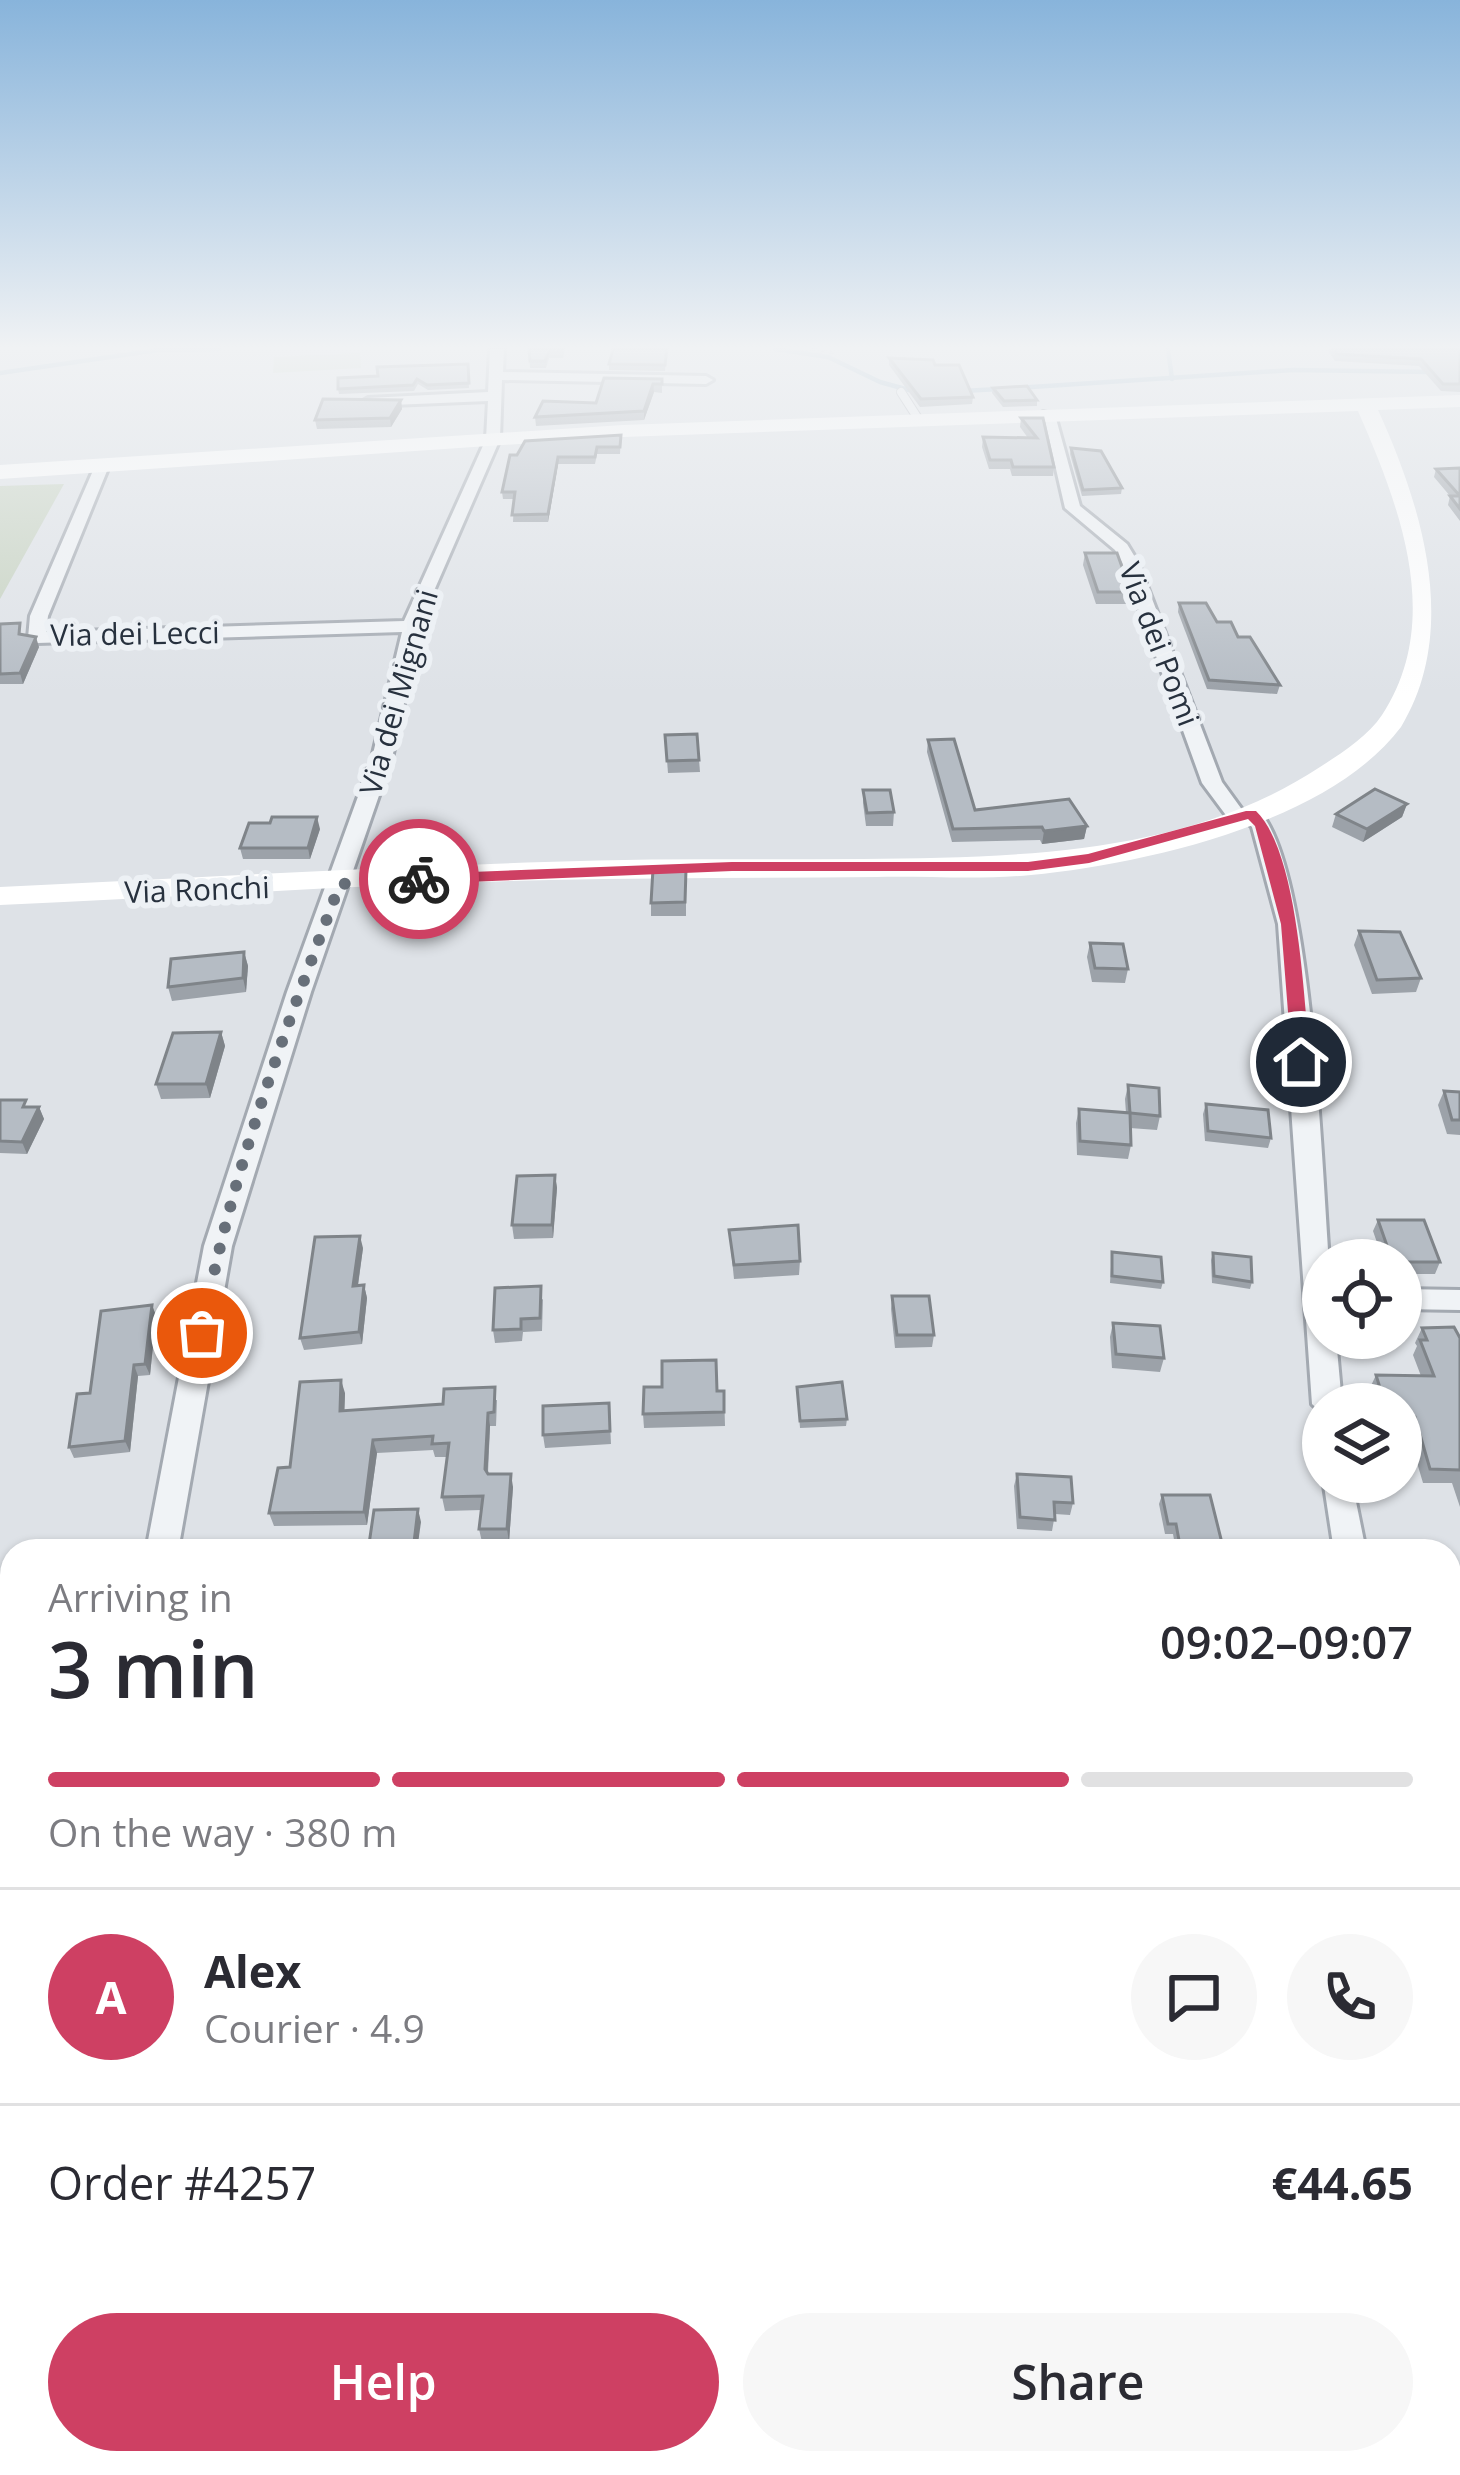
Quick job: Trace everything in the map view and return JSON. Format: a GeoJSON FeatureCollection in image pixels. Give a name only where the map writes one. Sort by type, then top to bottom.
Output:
{"type":"FeatureCollection","features":[{"type":"Feature","properties":{"kind":"street"},"geometry":{"type":"LineString","coordinates":[[0,472],[124,464]]}},
{"type":"Feature","properties":{"kind":"street","name":"Via dei Mignani"},"geometry":{"type":"LineString","coordinates":[[164,1539],[218,1246],[299,992],[382,758],[412,626],[482,464]]}},
{"type":"Feature","properties":{"kind":"street","name":"Via dei Pomi"},"geometry":{"type":"LineString","coordinates":[[1061,464],[1073,508],[1121,547],[1130,562],[1212,783],[1245,816],[1262,825],[1289,924],[1315,1239]]}},
{"type":"Feature","properties":{"kind":"street","name":"Via Ronchi"},"geometry":{"type":"LineString","coordinates":[[0,896],[548,871],[1028,866],[1089,859],[1245,816],[1304,789],[1366,745],[1389,725],[1402,704],[1423,627],[1425,589],[1393,464]]}},
{"type":"Feature","properties":{"kind":"street","name":"Via dei Lecci"},"geometry":{"type":"LineString","coordinates":[[102,466],[39,616],[37,638],[412,626]]}},
{"type":"Feature","properties":{"kind":"street"},"geometry":{"type":"LineString","coordinates":[[1422,1299],[1460,1300]]}},
{"type":"Feature","properties":{"kind":"street"},"geometry":{"type":"LineString","coordinates":[[1340,1503],[1348,1539]]}},
{"type":"Feature","properties":{"kind":"green space"},"geometry":{"type":"Polygon","coordinates":[[[64,484],[0,599],[0,486],[64,484]]]}},
{"type":"Feature","properties":{"kind":"building"},"geometry":{"type":"Polygon","coordinates":[[[508,464],[557,464],[548,514],[512,515],[515,492],[502,492],[508,464]]]}},
{"type":"Feature","properties":{"kind":"building"},"geometry":{"type":"Polygon","coordinates":[[[1012,464],[1054,467],[1013,467],[1012,464]]]}},
{"type":"Feature","properties":{"kind":"building"},"geometry":{"type":"Polygon","coordinates":[[[1076,464],[1109,464],[1122,488],[1083,490],[1076,464]]]}},
{"type":"Feature","properties":{"kind":"building"},"geometry":{"type":"Polygon","coordinates":[[[1460,468],[1460,496],[1436,469],[1460,468]]]}},
{"type":"Feature","properties":{"kind":"building"},"geometry":{"type":"Polygon","coordinates":[[[1085,553],[1117,553],[1131,592],[1098,592],[1085,553]]]}},
{"type":"Feature","properties":{"kind":"building"},"geometry":{"type":"Polygon","coordinates":[[[1179,603],[1206,603],[1217,622],[1231,622],[1238,637],[1250,637],[1280,685],[1209,680],[1179,603]]]}},
{"type":"Feature","properties":{"kind":"building"},"geometry":{"type":"Polygon","coordinates":[[[20,623],[19,634],[36,637],[20,673],[0,674],[0,624],[20,623]]]}},
{"type":"Feature","properties":{"kind":"building"},"geometry":{"type":"Polygon","coordinates":[[[697,734],[699,760],[667,761],[665,735],[697,734]]]}},
{"type":"Feature","properties":{"kind":"building"},"geometry":{"type":"Polygon","coordinates":[[[954,739],[975,810],[1069,799],[1087,826],[1044,831],[1042,827],[953,829],[928,740],[954,739]]]}},
{"type":"Feature","properties":{"kind":"building"},"geometry":{"type":"Polygon","coordinates":[[[1375,789],[1407,804],[1367,829],[1336,814],[1375,789]]]}},
{"type":"Feature","properties":{"kind":"building"},"geometry":{"type":"Polygon","coordinates":[[[863,790],[890,790],[894,812],[867,813],[863,790]]]}},
{"type":"Feature","properties":{"kind":"building"},"geometry":{"type":"Polygon","coordinates":[[[272,817],[317,817],[308,848],[240,848],[249,823],[270,823],[272,817]]]}},
{"type":"Feature","properties":{"kind":"building"},"geometry":{"type":"Polygon","coordinates":[[[653,869],[686,869],[685,902],[651,903],[653,869]]]}},
{"type":"Feature","properties":{"kind":"building"},"geometry":{"type":"Polygon","coordinates":[[[1359,931],[1400,932],[1421,978],[1377,980],[1359,931]]]}},
{"type":"Feature","properties":{"kind":"building"},"geometry":{"type":"Polygon","coordinates":[[[1090,943],[1123,944],[1128,969],[1095,968],[1090,943]]]}},
{"type":"Feature","properties":{"kind":"building"},"geometry":{"type":"Polygon","coordinates":[[[244,952],[243,978],[168,987],[171,959],[244,952]]]}},
{"type":"Feature","properties":{"kind":"building"},"geometry":{"type":"Polygon","coordinates":[[[221,1032],[206,1084],[156,1084],[173,1033],[221,1032]]]}},
{"type":"Feature","properties":{"kind":"building"},"geometry":{"type":"Polygon","coordinates":[[[1128,1085],[1159,1088],[1160,1116],[1130,1113],[1128,1085]]]}},
{"type":"Feature","properties":{"kind":"building"},"geometry":{"type":"Polygon","coordinates":[[[1444,1091],[1460,1092],[1460,1120],[1452,1120],[1444,1091]]]}},
{"type":"Feature","properties":{"kind":"building"},"geometry":{"type":"Polygon","coordinates":[[[0,1100],[26,1100],[23,1107],[39,1107],[22,1142],[0,1141],[0,1100]]]}},
{"type":"Feature","properties":{"kind":"building"},"geometry":{"type":"Polygon","coordinates":[[[1206,1104],[1268,1110],[1271,1138],[1208,1131],[1206,1104]]]}},
{"type":"Feature","properties":{"kind":"building"},"geometry":{"type":"Polygon","coordinates":[[[1079,1109],[1130,1113],[1131,1145],[1080,1141],[1079,1109]]]}},
{"type":"Feature","properties":{"kind":"building"},"geometry":{"type":"Polygon","coordinates":[[[555,1175],[552,1225],[512,1225],[517,1176],[555,1175]]]}},
{"type":"Feature","properties":{"kind":"building"},"geometry":{"type":"Polygon","coordinates":[[[1378,1220],[1424,1220],[1440,1262],[1422,1262],[1422,1239],[1385,1239],[1378,1220]]]}},
{"type":"Feature","properties":{"kind":"building"},"geometry":{"type":"Polygon","coordinates":[[[798,1225],[800,1261],[734,1265],[729,1230],[798,1225]]]}},
{"type":"Feature","properties":{"kind":"building"},"geometry":{"type":"Polygon","coordinates":[[[360,1236],[353,1286],[364,1285],[359,1332],[300,1338],[315,1237],[360,1236]]]}},
{"type":"Feature","properties":{"kind":"building"},"geometry":{"type":"Polygon","coordinates":[[[1112,1252],[1161,1257],[1163,1282],[1112,1276],[1112,1252]]]}},
{"type":"Feature","properties":{"kind":"building"},"geometry":{"type":"Polygon","coordinates":[[[1213,1253],[1251,1257],[1252,1282],[1214,1276],[1213,1253]]]}},
{"type":"Feature","properties":{"kind":"building"},"geometry":{"type":"Polygon","coordinates":[[[541,1286],[540,1318],[521,1319],[521,1329],[493,1330],[495,1288],[541,1286]]]}},
{"type":"Feature","properties":{"kind":"building"},"geometry":{"type":"Polygon","coordinates":[[[892,1296],[929,1296],[934,1335],[897,1335],[892,1296]]]}},
{"type":"Feature","properties":{"kind":"building"},"geometry":{"type":"Polygon","coordinates":[[[152,1305],[145,1364],[134,1365],[125,1441],[69,1447],[77,1394],[90,1393],[101,1311],[152,1305]]]}},
{"type":"Feature","properties":{"kind":"building"},"geometry":{"type":"Polygon","coordinates":[[[1113,1323],[1160,1326],[1164,1358],[1116,1354],[1113,1323]]]}},
{"type":"Feature","properties":{"kind":"building"},"geometry":{"type":"Polygon","coordinates":[[[1454,1327],[1460,1338],[1460,1470],[1430,1469],[1422,1441],[1422,1383],[1378,1383],[1376,1375],[1434,1376],[1422,1345],[1427,1340],[1422,1328],[1454,1327]]]}},
{"type":"Feature","properties":{"kind":"building"},"geometry":{"type":"Polygon","coordinates":[[[716,1360],[717,1391],[724,1391],[724,1412],[643,1414],[644,1387],[662,1387],[662,1361],[716,1360]]]}},
{"type":"Feature","properties":{"kind":"building"},"geometry":{"type":"Polygon","coordinates":[[[341,1380],[340,1411],[443,1404],[444,1389],[495,1387],[494,1412],[488,1413],[485,1469],[488,1474],[511,1474],[507,1529],[479,1529],[483,1496],[442,1497],[449,1443],[432,1444],[433,1436],[373,1440],[364,1512],[269,1513],[278,1468],[290,1467],[300,1382],[341,1380]]]}},
{"type":"Feature","properties":{"kind":"building"},"geometry":{"type":"Polygon","coordinates":[[[842,1382],[847,1419],[800,1421],[797,1387],[842,1382]]]}},
{"type":"Feature","properties":{"kind":"building"},"geometry":{"type":"Polygon","coordinates":[[[609,1403],[610,1431],[543,1435],[543,1406],[609,1403]]]}},
{"type":"Feature","properties":{"kind":"building"},"geometry":{"type":"Polygon","coordinates":[[[1017,1474],[1071,1477],[1073,1503],[1054,1502],[1055,1520],[1020,1517],[1017,1474]]]}},
{"type":"Feature","properties":{"kind":"building"},"geometry":{"type":"Polygon","coordinates":[[[1162,1495],[1210,1495],[1221,1539],[1179,1539],[1176,1524],[1168,1524],[1162,1495]]]}},
{"type":"Feature","properties":{"kind":"building"},"geometry":{"type":"Polygon","coordinates":[[[418,1509],[414,1539],[370,1539],[374,1510],[418,1509]]]}},
{"type":"Feature","properties":{"kind":"way so far"},"geometry":{"type":"LineString","coordinates":[[202,1333],[218,1246],[299,992],[340,884],[419,879]]}},
{"type":"Feature","properties":{"kind":"route"},"geometry":{"type":"LineString","coordinates":[[419,879],[732,867],[1028,866],[1089,859],[1251,814],[1262,825],[1289,924],[1301,1062]]}}]}
